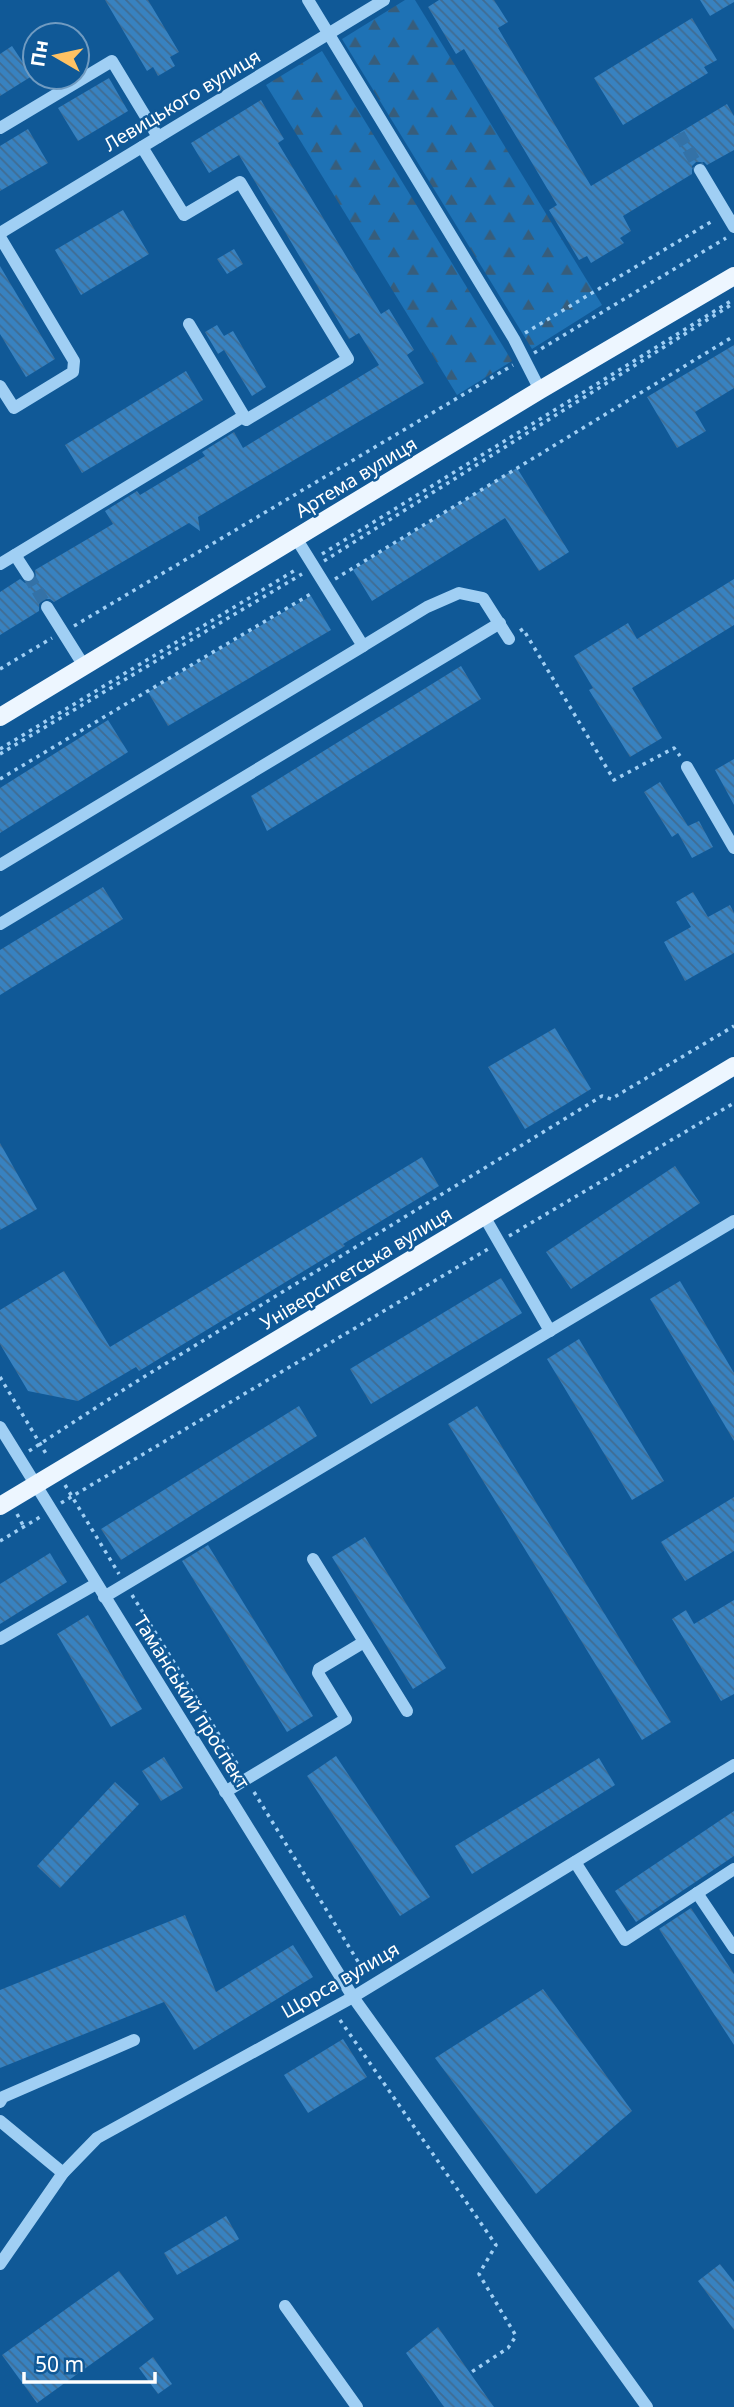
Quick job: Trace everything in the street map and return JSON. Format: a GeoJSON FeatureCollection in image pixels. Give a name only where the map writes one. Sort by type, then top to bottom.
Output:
{"type":"FeatureCollection","features":[{"type":"Feature","properties":{"kind":"main road","name":"Артема вулиця"},"geometry":{"type":"LineString","coordinates":[[0,716],[734,276]]}},
{"type":"Feature","properties":{"kind":"main road","name":"Університетська вулиця"},"geometry":{"type":"LineString","coordinates":[[0,1506],[734,1066]]}},
{"type":"Feature","properties":{"kind":"street"},"geometry":{"type":"LineString","coordinates":[[308,0],[514,340],[540,390]]}},
{"type":"Feature","properties":{"kind":"street","name":"Левицького вулиця"},"geometry":{"type":"LineString","coordinates":[[0,235],[384,0]]}},
{"type":"Feature","properties":{"kind":"street"},"geometry":{"type":"LineString","coordinates":[[0,128],[112,61],[158,136]]}},
{"type":"Feature","properties":{"kind":"street"},"geometry":{"type":"LineString","coordinates":[[142,147],[184,215],[240,182],[348,359],[246,420],[189,324]]}},
{"type":"Feature","properties":{"kind":"street"},"geometry":{"type":"LineString","coordinates":[[700,170],[734,227]]}},
{"type":"Feature","properties":{"kind":"street"},"geometry":{"type":"LineString","coordinates":[[0,235],[74,361],[73,372],[13,408],[0,386]]}},
{"type":"Feature","properties":{"kind":"street"},"geometry":{"type":"LineString","coordinates":[[0,564],[244,416]]}},
{"type":"Feature","properties":{"kind":"street"},"geometry":{"type":"LineString","coordinates":[[296,538],[363,646]]}},
{"type":"Feature","properties":{"kind":"street"},"geometry":{"type":"LineString","coordinates":[[15,555],[28,575]]}},
{"type":"Feature","properties":{"kind":"street"},"geometry":{"type":"LineString","coordinates":[[0,865],[427,607],[459,593],[483,598],[509,639]]}},
{"type":"Feature","properties":{"kind":"street"},"geometry":{"type":"LineString","coordinates":[[47,607],[84,666]]}},
{"type":"Feature","properties":{"kind":"street"},"geometry":{"type":"LineString","coordinates":[[0,924],[499,623]]}},
{"type":"Feature","properties":{"kind":"street"},"geometry":{"type":"LineString","coordinates":[[687,767],[734,848]]}},
{"type":"Feature","properties":{"kind":"street"},"geometry":{"type":"LineString","coordinates":[[484,1216],[550,1331]]}},
{"type":"Feature","properties":{"kind":"street"},"geometry":{"type":"LineString","coordinates":[[104,1597],[734,1221]]}},
{"type":"Feature","properties":{"kind":"street","name":"Таманський проспект"},"geometry":{"type":"LineString","coordinates":[[0,1427],[353,1997],[648,2407]]}},
{"type":"Feature","properties":{"kind":"street"},"geometry":{"type":"LineString","coordinates":[[313,1559],[407,1712]]}},
{"type":"Feature","properties":{"kind":"street"},"geometry":{"type":"LineString","coordinates":[[0,1639],[96,1584]]}},
{"type":"Feature","properties":{"kind":"street"},"geometry":{"type":"LineString","coordinates":[[225,1792],[346,1719],[318,1674],[319,1669],[364,1642]]}},
{"type":"Feature","properties":{"kind":"street","name":"Щорса вулиця"},"geometry":{"type":"LineString","coordinates":[[0,2264],[63,2173],[97,2137],[372,1986],[734,1765]]}},
{"type":"Feature","properties":{"kind":"street"},"geometry":{"type":"LineString","coordinates":[[575,1862],[625,1940],[734,1868]]}},
{"type":"Feature","properties":{"kind":"street"},"geometry":{"type":"LineString","coordinates":[[698,1893],[734,1948]]}},
{"type":"Feature","properties":{"kind":"street"},"geometry":{"type":"LineString","coordinates":[[0,2102],[3,2097],[134,2040]]}},
{"type":"Feature","properties":{"kind":"street"},"geometry":{"type":"LineString","coordinates":[[0,2121],[63,2173]]}},
{"type":"Feature","properties":{"kind":"street"},"geometry":{"type":"LineString","coordinates":[[285,2305],[357,2407]]}},
{"type":"Feature","properties":{"kind":"path"},"geometry":{"type":"LineString","coordinates":[[514,340],[726,213]]}},
{"type":"Feature","properties":{"kind":"path"},"geometry":{"type":"LineString","coordinates":[[0,669],[734,234]]}},
{"type":"Feature","properties":{"kind":"path"},"geometry":{"type":"LineString","coordinates":[[0,751],[312,564],[734,301]]}},
{"type":"Feature","properties":{"kind":"path"},"geometry":{"type":"LineString","coordinates":[[0,779],[734,336]]}},
{"type":"Feature","properties":{"kind":"path"},"geometry":{"type":"LineString","coordinates":[[509,639],[523,629],[614,780],[674,748],[687,767]]}},
{"type":"Feature","properties":{"kind":"path"},"geometry":{"type":"LineString","coordinates":[[18,1457],[602,1096],[611,1099],[734,1026]]}},
{"type":"Feature","properties":{"kind":"path"},"geometry":{"type":"LineString","coordinates":[[0,1541],[71,1496],[734,1103]]}},
{"type":"Feature","properties":{"kind":"path"},"geometry":{"type":"LineString","coordinates":[[0,1377],[372,1986]]}},
{"type":"Feature","properties":{"kind":"path"},"geometry":{"type":"LineString","coordinates":[[342,1977],[360,1964]]}},
{"type":"Feature","properties":{"kind":"path"},"geometry":{"type":"LineString","coordinates":[[333,2008],[496,2245],[479,2274],[516,2336],[508,2348],[470,2373]]}},
{"type":"Feature","properties":{"kind":"green space"},"geometry":{"type":"Polygon","coordinates":[[[405,0],[415,0],[602,305],[532,349],[342,39],[405,0]]]}},
{"type":"Feature","properties":{"kind":"green space"},"geometry":{"type":"Polygon","coordinates":[[[322,51],[512,361],[457,395],[266,85],[322,51]]]}},
{"type":"Feature","properties":{"kind":"building"},"geometry":{"type":"Polygon","coordinates":[[[105,0],[148,0],[179,52],[170,57],[175,66],[158,76],[153,67],[147,71],[105,0]]]}},
{"type":"Feature","properties":{"kind":"building"},"geometry":{"type":"Polygon","coordinates":[[[439,0],[494,0],[508,22],[498,28],[591,186],[727,104],[734,116],[734,150],[707,165],[704,162],[696,162],[692,166],[692,174],[623,216],[631,231],[620,238],[624,243],[591,263],[587,256],[579,260],[549,210],[557,205],[464,49],[456,54],[428,7],[439,0]]]}},
{"type":"Feature","properties":{"kind":"building"},"geometry":{"type":"Polygon","coordinates":[[[700,0],[734,0],[734,2],[710,16],[700,0]]]}},
{"type":"Feature","properties":{"kind":"building"},"geometry":{"type":"Polygon","coordinates":[[[692,18],[717,60],[704,67],[708,73],[623,125],[594,78],[692,18]]]}},
{"type":"Feature","properties":{"kind":"building"},"geometry":{"type":"Polygon","coordinates":[[[12,46],[21,60],[21,83],[0,96],[0,54],[12,46]]]}},
{"type":"Feature","properties":{"kind":"building"},"geometry":{"type":"Polygon","coordinates":[[[109,78],[128,111],[78,141],[58,108],[109,78]]]}},
{"type":"Feature","properties":{"kind":"building"},"geometry":{"type":"Polygon","coordinates":[[[261,100],[284,139],[278,143],[381,314],[389,309],[414,350],[407,355],[424,383],[198,517],[200,531],[189,523],[54,602],[43,599],[39,604],[39,611],[0,635],[0,592],[20,579],[25,583],[32,583],[36,578],[35,570],[113,524],[105,511],[137,491],[140,495],[205,456],[202,452],[234,432],[243,448],[379,365],[359,333],[349,339],[239,155],[209,173],[191,143],[261,100]]]}},
{"type":"Feature","properties":{"kind":"building"},"geometry":{"type":"Polygon","coordinates":[[[28,129],[48,163],[0,191],[0,146],[28,129]]]}},
{"type":"Feature","properties":{"kind":"building"},"geometry":{"type":"Polygon","coordinates":[[[123,210],[149,254],[81,295],[55,250],[123,210]]]}},
{"type":"Feature","properties":{"kind":"building"},"geometry":{"type":"Polygon","coordinates":[[[234,249],[243,264],[227,274],[217,259],[234,249]]]}},
{"type":"Feature","properties":{"kind":"building"},"geometry":{"type":"Polygon","coordinates":[[[0,266],[55,359],[26,377],[0,334],[0,266]]]}},
{"type":"Feature","properties":{"kind":"building"},"geometry":{"type":"Polygon","coordinates":[[[217,325],[224,336],[233,331],[266,387],[252,396],[224,350],[218,354],[205,332],[217,325]]]}},
{"type":"Feature","properties":{"kind":"building"},"geometry":{"type":"Polygon","coordinates":[[[734,345],[734,388],[695,412],[706,431],[677,448],[647,397],[734,345]]]}},
{"type":"Feature","properties":{"kind":"building"},"geometry":{"type":"Polygon","coordinates":[[[186,371],[203,400],[82,473],[65,445],[186,371]]]}},
{"type":"Feature","properties":{"kind":"building"},"geometry":{"type":"Polygon","coordinates":[[[517,468],[569,552],[539,571],[505,518],[372,601],[353,570],[517,468]]]}},
{"type":"Feature","properties":{"kind":"building"},"geometry":{"type":"Polygon","coordinates":[[[734,579],[734,625],[632,688],[662,738],[630,757],[589,690],[593,688],[574,656],[628,623],[637,639],[734,579]]]}},
{"type":"Feature","properties":{"kind":"building"},"geometry":{"type":"Polygon","coordinates":[[[311,596],[331,630],[168,726],[148,692],[311,596]]]}},
{"type":"Feature","properties":{"kind":"building"},"geometry":{"type":"Polygon","coordinates":[[[461,666],[481,699],[267,831],[251,796],[461,666]]]}},
{"type":"Feature","properties":{"kind":"building"},"geometry":{"type":"Polygon","coordinates":[[[108,720],[128,752],[0,833],[0,788],[108,720]]]}},
{"type":"Feature","properties":{"kind":"building"},"geometry":{"type":"Polygon","coordinates":[[[734,759],[734,805],[715,770],[734,759]]]}},
{"type":"Feature","properties":{"kind":"building"},"geometry":{"type":"Polygon","coordinates":[[[660,782],[688,826],[699,821],[713,847],[692,858],[678,833],[672,837],[644,792],[660,782]]]}},
{"type":"Feature","properties":{"kind":"building"},"geometry":{"type":"Polygon","coordinates":[[[103,887],[123,919],[0,995],[0,950],[103,887]]]}},
{"type":"Feature","properties":{"kind":"building"},"geometry":{"type":"Polygon","coordinates":[[[693,892],[708,917],[730,905],[734,913],[734,953],[685,981],[664,942],[691,927],[676,902],[693,892]]]}},
{"type":"Feature","properties":{"kind":"building"},"geometry":{"type":"Polygon","coordinates":[[[555,1028],[591,1089],[525,1129],[488,1067],[555,1028]]]}},
{"type":"Feature","properties":{"kind":"building"},"geometry":{"type":"Polygon","coordinates":[[[0,1143],[37,1209],[0,1230],[0,1143]]]}},
{"type":"Feature","properties":{"kind":"building"},"geometry":{"type":"Polygon","coordinates":[[[422,1157],[439,1186],[139,1371],[136,1367],[78,1401],[28,1391],[0,1344],[0,1310],[64,1271],[110,1347],[422,1157]]]}},
{"type":"Feature","properties":{"kind":"building"},"geometry":{"type":"Polygon","coordinates":[[[675,1166],[700,1203],[571,1289],[546,1252],[675,1166]]]}},
{"type":"Feature","properties":{"kind":"building"},"geometry":{"type":"Polygon","coordinates":[[[501,1278],[522,1313],[371,1404],[350,1369],[501,1278]]]}},
{"type":"Feature","properties":{"kind":"building"},"geometry":{"type":"Polygon","coordinates":[[[680,1281],[734,1373],[734,1441],[650,1299],[680,1281]]]}},
{"type":"Feature","properties":{"kind":"building"},"geometry":{"type":"Polygon","coordinates":[[[579,1339],[664,1481],[632,1500],[547,1359],[579,1339]]]}},
{"type":"Feature","properties":{"kind":"building"},"geometry":{"type":"Polygon","coordinates":[[[299,1406],[317,1436],[121,1560],[101,1529],[299,1406]]]}},
{"type":"Feature","properties":{"kind":"building"},"geometry":{"type":"Polygon","coordinates":[[[477,1406],[671,1722],[642,1740],[448,1424],[477,1406]]]}},
{"type":"Feature","properties":{"kind":"building"},"geometry":{"type":"Polygon","coordinates":[[[734,1497],[734,1551],[685,1581],[661,1542],[734,1497]]]}},
{"type":"Feature","properties":{"kind":"building"},"geometry":{"type":"Polygon","coordinates":[[[365,1537],[446,1668],[413,1689],[332,1557],[365,1537]]]}},
{"type":"Feature","properties":{"kind":"building"},"geometry":{"type":"Polygon","coordinates":[[[208,1545],[313,1716],[287,1732],[182,1561],[208,1545]]]}},
{"type":"Feature","properties":{"kind":"building"},"geometry":{"type":"Polygon","coordinates":[[[50,1553],[67,1582],[0,1624],[0,1584],[50,1553]]]}},
{"type":"Feature","properties":{"kind":"building"},"geometry":{"type":"Polygon","coordinates":[[[734,1600],[734,1694],[721,1701],[672,1619],[686,1610],[694,1624],[734,1600]]]}},
{"type":"Feature","properties":{"kind":"building"},"geometry":{"type":"Polygon","coordinates":[[[88,1615],[142,1709],[111,1727],[57,1634],[88,1615]]]}},
{"type":"Feature","properties":{"kind":"building"},"geometry":{"type":"Polygon","coordinates":[[[336,1756],[430,1897],[400,1916],[307,1776],[336,1756]]]}},
{"type":"Feature","properties":{"kind":"building"},"geometry":{"type":"Polygon","coordinates":[[[164,1757],[183,1788],[161,1801],[142,1771],[164,1757]]]}},
{"type":"Feature","properties":{"kind":"building"},"geometry":{"type":"Polygon","coordinates":[[[599,1758],[615,1785],[472,1874],[455,1846],[599,1758]]]}},
{"type":"Feature","properties":{"kind":"building"},"geometry":{"type":"Polygon","coordinates":[[[115,1782],[139,1804],[60,1888],[37,1866],[115,1782]]]}},
{"type":"Feature","properties":{"kind":"building"},"geometry":{"type":"Polygon","coordinates":[[[734,1811],[734,1856],[636,1922],[615,1891],[734,1811]]]}},
{"type":"Feature","properties":{"kind":"building"},"geometry":{"type":"Polygon","coordinates":[[[691,1908],[734,1974],[734,2045],[659,1929],[691,1908]]]}},
{"type":"Feature","properties":{"kind":"building"},"geometry":{"type":"Polygon","coordinates":[[[185,1915],[216,1992],[293,1945],[313,1977],[194,2050],[164,2002],[0,2068],[0,1990],[185,1915]]]}},
{"type":"Feature","properties":{"kind":"building"},"geometry":{"type":"Polygon","coordinates":[[[543,1989],[632,2111],[536,2194],[435,2058],[543,1989]]]}},
{"type":"Feature","properties":{"kind":"building"},"geometry":{"type":"Polygon","coordinates":[[[343,2039],[367,2077],[308,2113],[284,2075],[343,2039]]]}},
{"type":"Feature","properties":{"kind":"building"},"geometry":{"type":"Polygon","coordinates":[[[226,2216],[239,2239],[177,2275],[164,2253],[226,2216]]]}},
{"type":"Feature","properties":{"kind":"building"},"geometry":{"type":"Polygon","coordinates":[[[720,2264],[734,2282],[734,2330],[698,2281],[720,2264]]]}},
{"type":"Feature","properties":{"kind":"building"},"geometry":{"type":"Polygon","coordinates":[[[119,2271],[154,2319],[37,2403],[2,2355],[119,2271]]]}},
{"type":"Feature","properties":{"kind":"building"},"geometry":{"type":"Polygon","coordinates":[[[438,2327],[494,2407],[444,2407],[406,2353],[438,2327]]]}},
{"type":"Feature","properties":{"kind":"building"},"geometry":{"type":"Polygon","coordinates":[[[153,2357],[172,2384],[158,2394],[139,2368],[153,2357]]]}},
{"type":"Feature","properties":{"kind":"tunnel"},"geometry":{"type":"LineString","coordinates":[[679,134],[700,170]]}},
{"type":"Feature","properties":{"kind":"tunnel"},"geometry":{"type":"LineString","coordinates":[[28,575],[47,607]]}}]}
